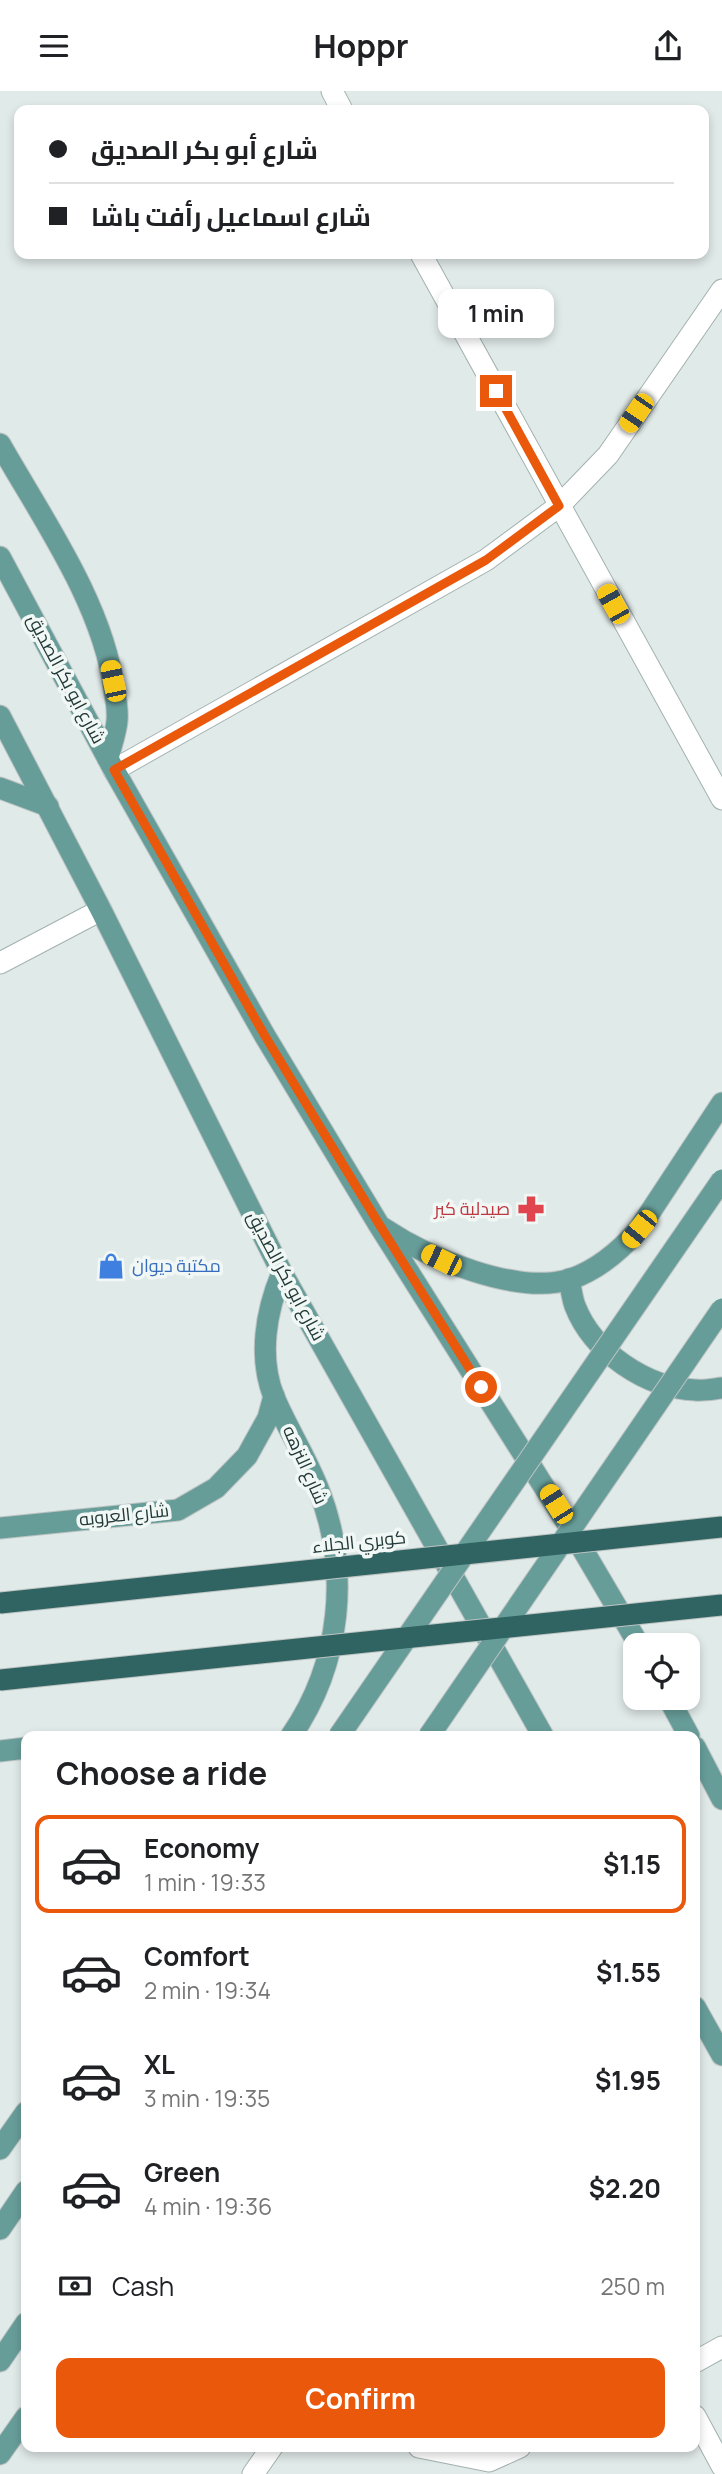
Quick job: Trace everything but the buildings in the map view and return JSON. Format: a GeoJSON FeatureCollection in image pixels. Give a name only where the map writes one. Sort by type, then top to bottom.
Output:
{"type":"FeatureCollection","features":[{"type":"Feature","properties":{"kind":"highway","name":"كوبري الجلاء"},"geometry":{"type":"LineString","coordinates":[[0,1603],[722,1527]]}},
{"type":"Feature","properties":{"kind":"highway"},"geometry":{"type":"LineString","coordinates":[[0,1680],[722,1605]]}},
{"type":"Feature","properties":{"kind":"main road","name":"شارع ابو بكر الصديق"},"geometry":{"type":"LineString","coordinates":[[0,443],[86,597],[103,638],[116,703],[117,720],[111,764]]}},
{"type":"Feature","properties":{"kind":"main road","name":"شارع ابو بكر الصديق"},"geometry":{"type":"LineString","coordinates":[[0,558],[111,764]]}},
{"type":"Feature","properties":{"kind":"main road","name":"شارع ابو بكر الصديق"},"geometry":{"type":"LineString","coordinates":[[0,716],[101,910],[282,1273],[539,1731]]}},
{"type":"Feature","properties":{"kind":"main road"},"geometry":{"type":"LineString","coordinates":[[111,764],[265,1036],[379,1224],[563,1516],[632,1633]]}},
{"type":"Feature","properties":{"kind":"main road"},"geometry":{"type":"LineString","coordinates":[[0,788],[48,806]]}},
{"type":"Feature","properties":{"kind":"main road"},"geometry":{"type":"LineString","coordinates":[[379,1224],[419,1249],[464,1268],[531,1282],[569,1279],[610,1259],[639,1229],[722,1103]]}},
{"type":"Feature","properties":{"kind":"main road"},"geometry":{"type":"LineString","coordinates":[[342,1731],[722,1180]]}},
{"type":"Feature","properties":{"kind":"main road","name":"شارع النزهه"},"geometry":{"type":"LineString","coordinates":[[282,1273],[267,1325],[266,1361],[274,1396],[318,1487],[334,1544],[337,1584],[335,1625],[327,1664],[312,1701],[294,1731]]}},
{"type":"Feature","properties":{"kind":"main road"},"geometry":{"type":"LineString","coordinates":[[569,1279],[575,1306],[587,1328],[603,1348],[623,1365],[669,1386],[695,1390],[722,1388]]}},
{"type":"Feature","properties":{"kind":"main road"},"geometry":{"type":"LineString","coordinates":[[432,1731],[722,1309]]}},
{"type":"Feature","properties":{"kind":"main road","name":"شارع العروبه"},"geometry":{"type":"LineString","coordinates":[[0,1528],[178,1510],[216,1488],[247,1456],[263,1428],[274,1396]]}},
{"type":"Feature","properties":{"kind":"main road"},"geometry":{"type":"LineString","coordinates":[[675,1710],[686,1731]]}},
{"type":"Feature","properties":{"kind":"main road"},"geometry":{"type":"LineString","coordinates":[[0,1751],[21,1749]]}},
{"type":"Feature","properties":{"kind":"main road"},"geometry":{"type":"LineString","coordinates":[[700,1757],[722,1799]]}},
{"type":"Feature","properties":{"kind":"main road"},"geometry":{"type":"LineString","coordinates":[[700,2016],[722,2056]]}},
{"type":"Feature","properties":{"kind":"main road"},"geometry":{"type":"LineString","coordinates":[[700,2036],[722,2056]]}},
{"type":"Feature","properties":{"kind":"main road"},"geometry":{"type":"LineString","coordinates":[[0,2149],[7,2131],[21,2117]]}},
{"type":"Feature","properties":{"kind":"main road"},"geometry":{"type":"LineString","coordinates":[[0,2229],[21,2198]]}},
{"type":"Feature","properties":{"kind":"main road"},"geometry":{"type":"LineString","coordinates":[[0,2361],[21,2330]]}},
{"type":"Feature","properties":{"kind":"main road"},"geometry":{"type":"LineString","coordinates":[[0,2455],[21,2424]]}},
{"type":"Feature","properties":{"kind":"street"},"geometry":{"type":"LineString","coordinates":[[424,259],[722,799]]}},
{"type":"Feature","properties":{"kind":"street"},"geometry":{"type":"LineString","coordinates":[[111,764],[486,560],[559,506],[608,455],[722,290]]}},
{"type":"Feature","properties":{"kind":"street"},"geometry":{"type":"LineString","coordinates":[[0,963],[101,910]]}},
{"type":"Feature","properties":{"kind":"street"},"geometry":{"type":"LineString","coordinates":[[700,2359],[722,2347]]}},
{"type":"Feature","properties":{"kind":"street"},"geometry":{"type":"LineString","coordinates":[[700,2425],[722,2466]]}},
{"type":"Feature","properties":{"kind":"street"},"geometry":{"type":"LineString","coordinates":[[253,2474],[268,2452]]}},
{"type":"Feature","properties":{"kind":"street"},"geometry":{"type":"LineString","coordinates":[[444,2452],[489,2461],[509,2452]]}},
{"type":"Feature","properties":{"kind":"place","name":"صيدلية كير"},"geometry":{"type":"Point","coordinates":[531,1209]}},
{"type":"Feature","properties":{"kind":"place","name":"مكتبة ديوان"},"geometry":{"type":"Point","coordinates":[111,1266]}},
{"type":"Feature","properties":{"kind":"route"},"geometry":{"type":"LineString","coordinates":[[481,1387],[265,1036],[114,770],[486,560],[559,506],[496,391]]}}]}
